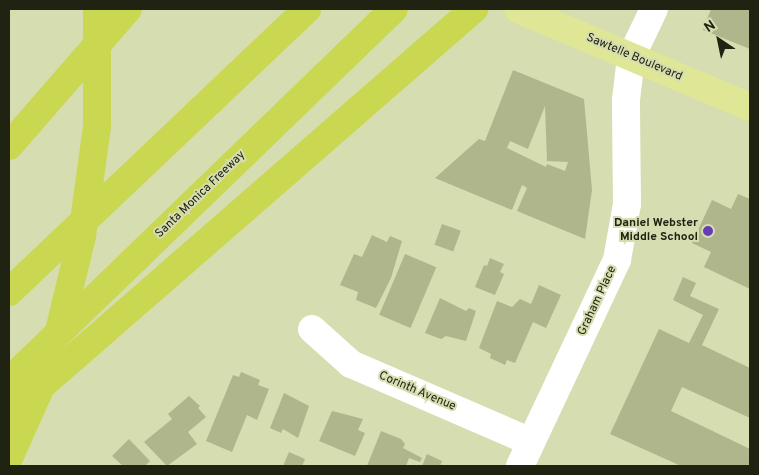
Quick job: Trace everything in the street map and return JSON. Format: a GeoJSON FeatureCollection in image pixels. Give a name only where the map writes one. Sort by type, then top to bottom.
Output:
{"type":"FeatureCollection","features":[{"type":"Feature","properties":{"kind":"highway"},"geometry":{"type":"LineString","coordinates":[[9,458],[37,397],[56,344],[82,236],[97,126],[97,9]]}},
{"type":"Feature","properties":{"kind":"highway"},"geometry":{"type":"LineString","coordinates":[[9,146],[128,9]]}},
{"type":"Feature","properties":{"kind":"highway","name":"Santa Monica Freeway"},"geometry":{"type":"LineString","coordinates":[[9,381],[394,9]]}},
{"type":"Feature","properties":{"kind":"highway"},"geometry":{"type":"LineString","coordinates":[[9,414],[474,9]]}},
{"type":"Feature","properties":{"kind":"highway"},"geometry":{"type":"LineString","coordinates":[[9,292],[305,11]]}},
{"type":"Feature","properties":{"kind":"main road","name":"Sawtelle Boulevard"},"geometry":{"type":"LineString","coordinates":[[518,9],[750,107]]}},
{"type":"Feature","properties":{"kind":"street","name":"Graham Place"},"geometry":{"type":"LineString","coordinates":[[520,466],[618,260],[626,212],[626,100],[631,57],[654,9]]}},
{"type":"Feature","properties":{"kind":"street","name":"Corinth Avenue"},"geometry":{"type":"LineString","coordinates":[[312,329],[351,364],[531,442]]}},
{"type":"Feature","properties":{"kind":"building"},"geometry":{"type":"Polygon","coordinates":[[[711,9],[750,9],[750,49],[703,30],[711,9]]]}},
{"type":"Feature","properties":{"kind":"building"},"geometry":{"type":"Polygon","coordinates":[[[513,70],[584,99],[592,190],[585,239],[517,211],[527,188],[522,185],[512,210],[435,178],[479,139],[485,141],[513,70]],[[545,106],[528,149],[510,141],[507,148],[546,167],[547,164],[565,171],[568,162],[547,161],[545,106]]]}},
{"type":"Feature","properties":{"kind":"building"},"geometry":{"type":"Polygon","coordinates":[[[738,194],[750,199],[750,289],[704,267],[711,252],[692,243],[712,200],[731,209],[738,194]]]}},
{"type":"Feature","properties":{"kind":"building"},"geometry":{"type":"Polygon","coordinates":[[[442,224],[461,231],[453,252],[434,245],[442,224]]]}},
{"type":"Feature","properties":{"kind":"building"},"geometry":{"type":"Polygon","coordinates":[[[372,235],[387,242],[390,236],[402,241],[391,278],[376,308],[356,300],[358,292],[340,285],[354,254],[362,257],[372,235]]]}},
{"type":"Feature","properties":{"kind":"building"},"geometry":{"type":"Polygon","coordinates":[[[405,254],[436,267],[411,328],[379,315],[405,254]]]}},
{"type":"Feature","properties":{"kind":"building"},"geometry":{"type":"Polygon","coordinates":[[[490,258],[504,264],[500,272],[504,274],[495,295],[475,287],[484,265],[487,266],[490,258]]]}},
{"type":"Feature","properties":{"kind":"building"},"geometry":{"type":"Polygon","coordinates":[[[683,277],[696,283],[690,296],[719,309],[702,345],[750,368],[750,418],[682,387],[671,411],[750,449],[750,466],[681,466],[610,434],[659,329],[689,343],[703,315],[673,300],[683,277]]]}},
{"type":"Feature","properties":{"kind":"building"},"geometry":{"type":"Polygon","coordinates":[[[539,285],[561,295],[546,328],[533,322],[515,363],[507,360],[505,365],[490,358],[491,354],[479,348],[497,301],[512,307],[520,299],[531,304],[539,285]]]}},
{"type":"Feature","properties":{"kind":"building"},"geometry":{"type":"Polygon","coordinates":[[[440,298],[466,311],[469,308],[476,311],[466,341],[446,336],[441,339],[425,333],[440,298]]]}},
{"type":"Feature","properties":{"kind":"building"},"geometry":{"type":"Polygon","coordinates":[[[241,372],[260,380],[258,385],[269,389],[257,420],[247,415],[232,452],[206,441],[233,375],[239,377],[241,372]]]}},
{"type":"Feature","properties":{"kind":"building"},"geometry":{"type":"Polygon","coordinates":[[[284,393],[309,406],[298,438],[283,429],[281,433],[270,428],[284,393]]]}},
{"type":"Feature","properties":{"kind":"building"},"geometry":{"type":"Polygon","coordinates":[[[189,396],[200,406],[198,408],[206,417],[188,432],[197,444],[167,466],[144,442],[172,419],[168,414],[189,396]]]}},
{"type":"Feature","properties":{"kind":"building"},"geometry":{"type":"Polygon","coordinates":[[[332,411],[363,419],[358,430],[365,433],[355,456],[319,441],[332,411]]]}},
{"type":"Feature","properties":{"kind":"building"},"geometry":{"type":"Polygon","coordinates":[[[381,431],[401,439],[405,444],[403,448],[422,458],[420,462],[409,458],[406,466],[367,466],[381,431]]]}},
{"type":"Feature","properties":{"kind":"building"},"geometry":{"type":"Polygon","coordinates":[[[129,439],[150,461],[145,466],[123,466],[112,456],[129,439]]]}},
{"type":"Feature","properties":{"kind":"building"},"geometry":{"type":"Polygon","coordinates":[[[289,452],[305,459],[302,466],[283,466],[289,452]]]}},
{"type":"Feature","properties":{"kind":"building"},"geometry":{"type":"Polygon","coordinates":[[[427,454],[442,461],[440,466],[422,466],[427,454]]]}},
{"type":"Feature","properties":{"kind":"place","name":"Daniel Webster Middle School"},"geometry":{"type":"Point","coordinates":[708,231]}}]}
